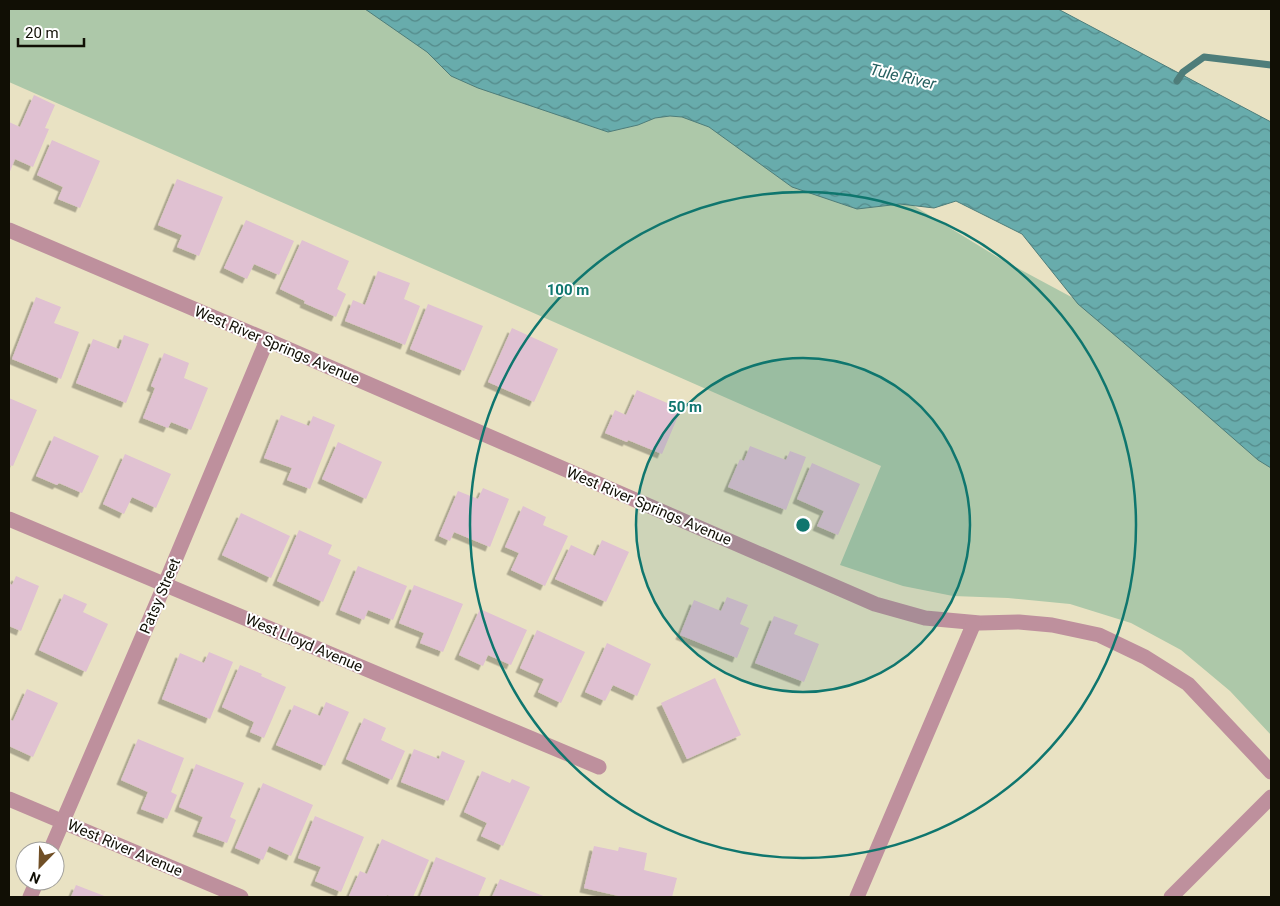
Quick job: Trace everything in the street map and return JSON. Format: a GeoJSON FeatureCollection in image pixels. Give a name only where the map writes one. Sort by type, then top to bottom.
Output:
{"type":"FeatureCollection","features":[{"type":"Feature","properties":{"kind":"street","name":"West River Springs Avenue"},"geometry":{"type":"LineString","coordinates":[[9,230],[875,604],[925,618],[974,623],[1019,622],[1052,624],[1099,636],[1145,657],[1188,684],[1271,772]]}},
{"type":"Feature","properties":{"kind":"street","name":"Patsy Street"},"geometry":{"type":"LineString","coordinates":[[54,841],[165,584],[267,340]]}},
{"type":"Feature","properties":{"kind":"street","name":"West Lloyd Avenue"},"geometry":{"type":"LineString","coordinates":[[9,518],[599,767]]}},
{"type":"Feature","properties":{"kind":"street"},"geometry":{"type":"LineString","coordinates":[[857,897],[974,623]]}},
{"type":"Feature","properties":{"kind":"street"},"geometry":{"type":"LineString","coordinates":[[1170,897],[1271,797]]}},
{"type":"Feature","properties":{"kind":"street","name":"West River Avenue"},"geometry":{"type":"LineString","coordinates":[[9,799],[241,897]]}},
{"type":"Feature","properties":{"kind":"green space"},"geometry":{"type":"Polygon","coordinates":[[[9,9],[495,9],[756,109],[999,258],[1250,393],[1271,407],[1271,735],[1230,691],[1181,650],[1131,623],[1070,604],[1008,598],[953,596],[903,586],[840,565],[881,466],[9,82],[9,9]]]}},
{"type":"Feature","properties":{"kind":"water","name":"Tule River"},"geometry":{"type":"Polygon","coordinates":[[[365,9],[1058,9],[1271,122],[1271,468],[1258,460],[1078,304],[1022,234],[956,201],[934,208],[900,204],[857,209],[792,187],[709,127],[682,117],[655,118],[638,125],[608,132],[478,88],[451,76],[427,52],[365,9]]]}},
{"type":"Feature","properties":{"kind":"building"},"geometry":{"type":"Polygon","coordinates":[[[34,95],[55,105],[45,128],[49,129],[33,167],[15,159],[9,174],[9,122],[20,127],[34,95]]]}},
{"type":"Feature","properties":{"kind":"building"},"geometry":{"type":"Polygon","coordinates":[[[52,140],[100,161],[80,208],[58,199],[63,187],[37,175],[52,140]]]}},
{"type":"Feature","properties":{"kind":"building"},"geometry":{"type":"Polygon","coordinates":[[[177,179],[223,197],[199,256],[177,247],[182,235],[158,225],[177,179]]]}},
{"type":"Feature","properties":{"kind":"building"},"geometry":{"type":"Polygon","coordinates":[[[246,220],[294,241],[279,275],[254,264],[247,279],[224,268],[246,220]]]}},
{"type":"Feature","properties":{"kind":"building"},"geometry":{"type":"Polygon","coordinates":[[[302,240],[349,261],[337,289],[346,294],[336,317],[304,303],[305,301],[280,289],[302,240]]]}},
{"type":"Feature","properties":{"kind":"building"},"geometry":{"type":"Polygon","coordinates":[[[378,271],[410,283],[404,299],[420,306],[405,345],[345,321],[353,300],[365,305],[378,271]]]}},
{"type":"Feature","properties":{"kind":"building"},"geometry":{"type":"Polygon","coordinates":[[[36,297],[61,307],[54,323],[79,332],[61,379],[12,359],[36,297]]]}},
{"type":"Feature","properties":{"kind":"building"},"geometry":{"type":"Polygon","coordinates":[[[428,304],[483,326],[464,371],[410,349],[428,304]]]}},
{"type":"Feature","properties":{"kind":"building"},"geometry":{"type":"Polygon","coordinates":[[[512,328],[558,349],[534,402],[488,382],[512,328]]]}},
{"type":"Feature","properties":{"kind":"building"},"geometry":{"type":"Polygon","coordinates":[[[124,335],[149,344],[126,403],[76,383],[93,339],[119,349],[124,335]]]}},
{"type":"Feature","properties":{"kind":"building"},"geometry":{"type":"Polygon","coordinates":[[[164,353],[189,363],[184,378],[208,388],[191,430],[171,422],[168,428],[143,418],[155,388],[151,386],[164,353]]]}},
{"type":"Feature","properties":{"kind":"building"},"geometry":{"type":"Polygon","coordinates":[[[637,390],[681,409],[662,454],[605,433],[615,410],[626,415],[637,390]]]}},
{"type":"Feature","properties":{"kind":"building"},"geometry":{"type":"Polygon","coordinates":[[[9,398],[37,410],[13,466],[9,465],[9,398]]]}},
{"type":"Feature","properties":{"kind":"building"},"geometry":{"type":"Polygon","coordinates":[[[281,415],[309,426],[313,416],[335,425],[310,489],[287,480],[292,468],[264,458],[281,415]]]}},
{"type":"Feature","properties":{"kind":"building"},"geometry":{"type":"Polygon","coordinates":[[[54,436],[99,456],[82,493],[36,476],[54,436]]]}},
{"type":"Feature","properties":{"kind":"building"},"geometry":{"type":"Polygon","coordinates":[[[338,442],[382,462],[366,499],[322,479],[338,442]]]}},
{"type":"Feature","properties":{"kind":"building"},"geometry":{"type":"Polygon","coordinates":[[[750,446],[786,460],[790,451],[806,457],[786,510],[728,487],[740,459],[744,461],[750,446]]]}},
{"type":"Feature","properties":{"kind":"building"},"geometry":{"type":"Polygon","coordinates":[[[125,454],[171,474],[156,508],[132,497],[124,514],[103,504],[125,454]]]}},
{"type":"Feature","properties":{"kind":"building"},"geometry":{"type":"Polygon","coordinates":[[[812,463],[860,484],[838,535],[817,526],[824,511],[797,499],[812,463]]]}},
{"type":"Feature","properties":{"kind":"building"},"geometry":{"type":"Polygon","coordinates":[[[483,488],[509,499],[490,547],[454,532],[450,541],[439,536],[458,491],[478,499],[483,488]]]}},
{"type":"Feature","properties":{"kind":"building"},"geometry":{"type":"Polygon","coordinates":[[[523,506],[546,517],[543,525],[568,536],[545,586],[511,570],[519,553],[505,547],[523,506]]]}},
{"type":"Feature","properties":{"kind":"building"},"geometry":{"type":"Polygon","coordinates":[[[241,513],[290,536],[271,578],[222,555],[241,513]]]}},
{"type":"Feature","properties":{"kind":"building"},"geometry":{"type":"Polygon","coordinates":[[[299,530],[332,545],[328,554],[341,560],[323,602],[277,581],[299,530]]]}},
{"type":"Feature","properties":{"kind":"building"},"geometry":{"type":"Polygon","coordinates":[[[602,540],[629,552],[606,602],[555,579],[571,545],[595,556],[602,540]]]}},
{"type":"Feature","properties":{"kind":"building"},"geometry":{"type":"Polygon","coordinates":[[[358,566],[407,586],[393,620],[368,610],[364,620],[340,610],[358,566]]]}},
{"type":"Feature","properties":{"kind":"building"},"geometry":{"type":"Polygon","coordinates":[[[16,576],[39,586],[21,631],[9,626],[9,583],[12,585],[16,576]]]}},
{"type":"Feature","properties":{"kind":"building"},"geometry":{"type":"Polygon","coordinates":[[[414,585],[463,604],[443,652],[420,643],[424,633],[399,623],[414,585]]]}},
{"type":"Feature","properties":{"kind":"building"},"geometry":{"type":"Polygon","coordinates":[[[64,594],[87,604],[83,612],[108,624],[86,672],[39,650],[64,594]]]}},
{"type":"Feature","properties":{"kind":"building"},"geometry":{"type":"Polygon","coordinates":[[[727,597],[748,605],[740,624],[749,628],[737,658],[680,635],[694,600],[721,611],[727,597]]]}},
{"type":"Feature","properties":{"kind":"building"},"geometry":{"type":"Polygon","coordinates":[[[480,609],[527,630],[511,665],[488,655],[483,666],[459,655],[480,609]]]}},
{"type":"Feature","properties":{"kind":"building"},"geometry":{"type":"Polygon","coordinates":[[[774,616],[798,625],[794,634],[819,644],[804,682],[755,663],[774,616]]]}},
{"type":"Feature","properties":{"kind":"building"},"geometry":{"type":"Polygon","coordinates":[[[537,630],[585,652],[561,703],[538,692],[544,679],[520,668],[537,630]]]}},
{"type":"Feature","properties":{"kind":"building"},"geometry":{"type":"Polygon","coordinates":[[[607,643],[651,664],[637,696],[613,685],[605,701],[585,692],[607,643]]]}},
{"type":"Feature","properties":{"kind":"building"},"geometry":{"type":"Polygon","coordinates":[[[209,652],[233,662],[210,719],[162,699],[180,653],[204,663],[209,652]]]}},
{"type":"Feature","properties":{"kind":"building"},"geometry":{"type":"Polygon","coordinates":[[[240,665],[286,687],[264,738],[250,732],[254,722],[222,707],[240,665]]]}},
{"type":"Feature","properties":{"kind":"building"},"geometry":{"type":"Polygon","coordinates":[[[715,678],[741,735],[687,759],[661,703],[715,678]]]}},
{"type":"Feature","properties":{"kind":"building"},"geometry":{"type":"Polygon","coordinates":[[[27,689],[58,703],[33,757],[9,746],[9,719],[13,721],[27,689]]]}},
{"type":"Feature","properties":{"kind":"building"},"geometry":{"type":"Polygon","coordinates":[[[326,702],[349,712],[325,766],[276,745],[294,705],[320,716],[326,702]]]}},
{"type":"Feature","properties":{"kind":"building"},"geometry":{"type":"Polygon","coordinates":[[[364,718],[386,728],[381,740],[405,751],[392,780],[346,759],[364,718]]]}},
{"type":"Feature","properties":{"kind":"building"},"geometry":{"type":"Polygon","coordinates":[[[138,739],[184,758],[171,792],[177,795],[167,819],[141,809],[148,792],[121,780],[138,739]]]}},
{"type":"Feature","properties":{"kind":"building"},"geometry":{"type":"Polygon","coordinates":[[[414,749],[439,759],[442,751],[465,761],[448,801],[401,782],[414,749]]]}},
{"type":"Feature","properties":{"kind":"building"},"geometry":{"type":"Polygon","coordinates":[[[196,764],[244,783],[230,817],[236,820],[227,843],[197,832],[203,817],[179,807],[196,764]]]}},
{"type":"Feature","properties":{"kind":"building"},"geometry":{"type":"Polygon","coordinates":[[[482,771],[510,783],[512,779],[530,787],[503,846],[481,836],[487,823],[464,812],[482,771]]]}},
{"type":"Feature","properties":{"kind":"building"},"geometry":{"type":"Polygon","coordinates":[[[263,783],[313,805],[291,856],[269,846],[263,860],[235,848],[263,783]]]}},
{"type":"Feature","properties":{"kind":"building"},"geometry":{"type":"Polygon","coordinates":[[[315,816],[364,837],[341,892],[315,881],[321,867],[298,858],[315,816]]]}},
{"type":"Feature","properties":{"kind":"building"},"geometry":{"type":"Polygon","coordinates":[[[382,839],[429,860],[413,897],[392,897],[387,895],[386,897],[349,896],[360,871],[367,874],[382,839]]]}},
{"type":"Feature","properties":{"kind":"building"},"geometry":{"type":"Polygon","coordinates":[[[594,846],[618,851],[619,847],[647,853],[644,870],[677,878],[672,897],[623,897],[584,888],[594,846]]]}},
{"type":"Feature","properties":{"kind":"building"},"geometry":{"type":"Polygon","coordinates":[[[436,857],[486,878],[478,897],[420,897],[436,857]]]}},
{"type":"Feature","properties":{"kind":"building"},"geometry":{"type":"Polygon","coordinates":[[[500,879],[546,897],[492,897],[500,879]]]}},
{"type":"Feature","properties":{"kind":"building"},"geometry":{"type":"Polygon","coordinates":[[[76,885],[107,897],[71,897],[76,885]]]}},
{"type":"Feature","properties":{"kind":"waterway"},"geometry":{"type":"LineString","coordinates":[[1177,81],[1183,72],[1204,57],[1271,65]]}}]}
